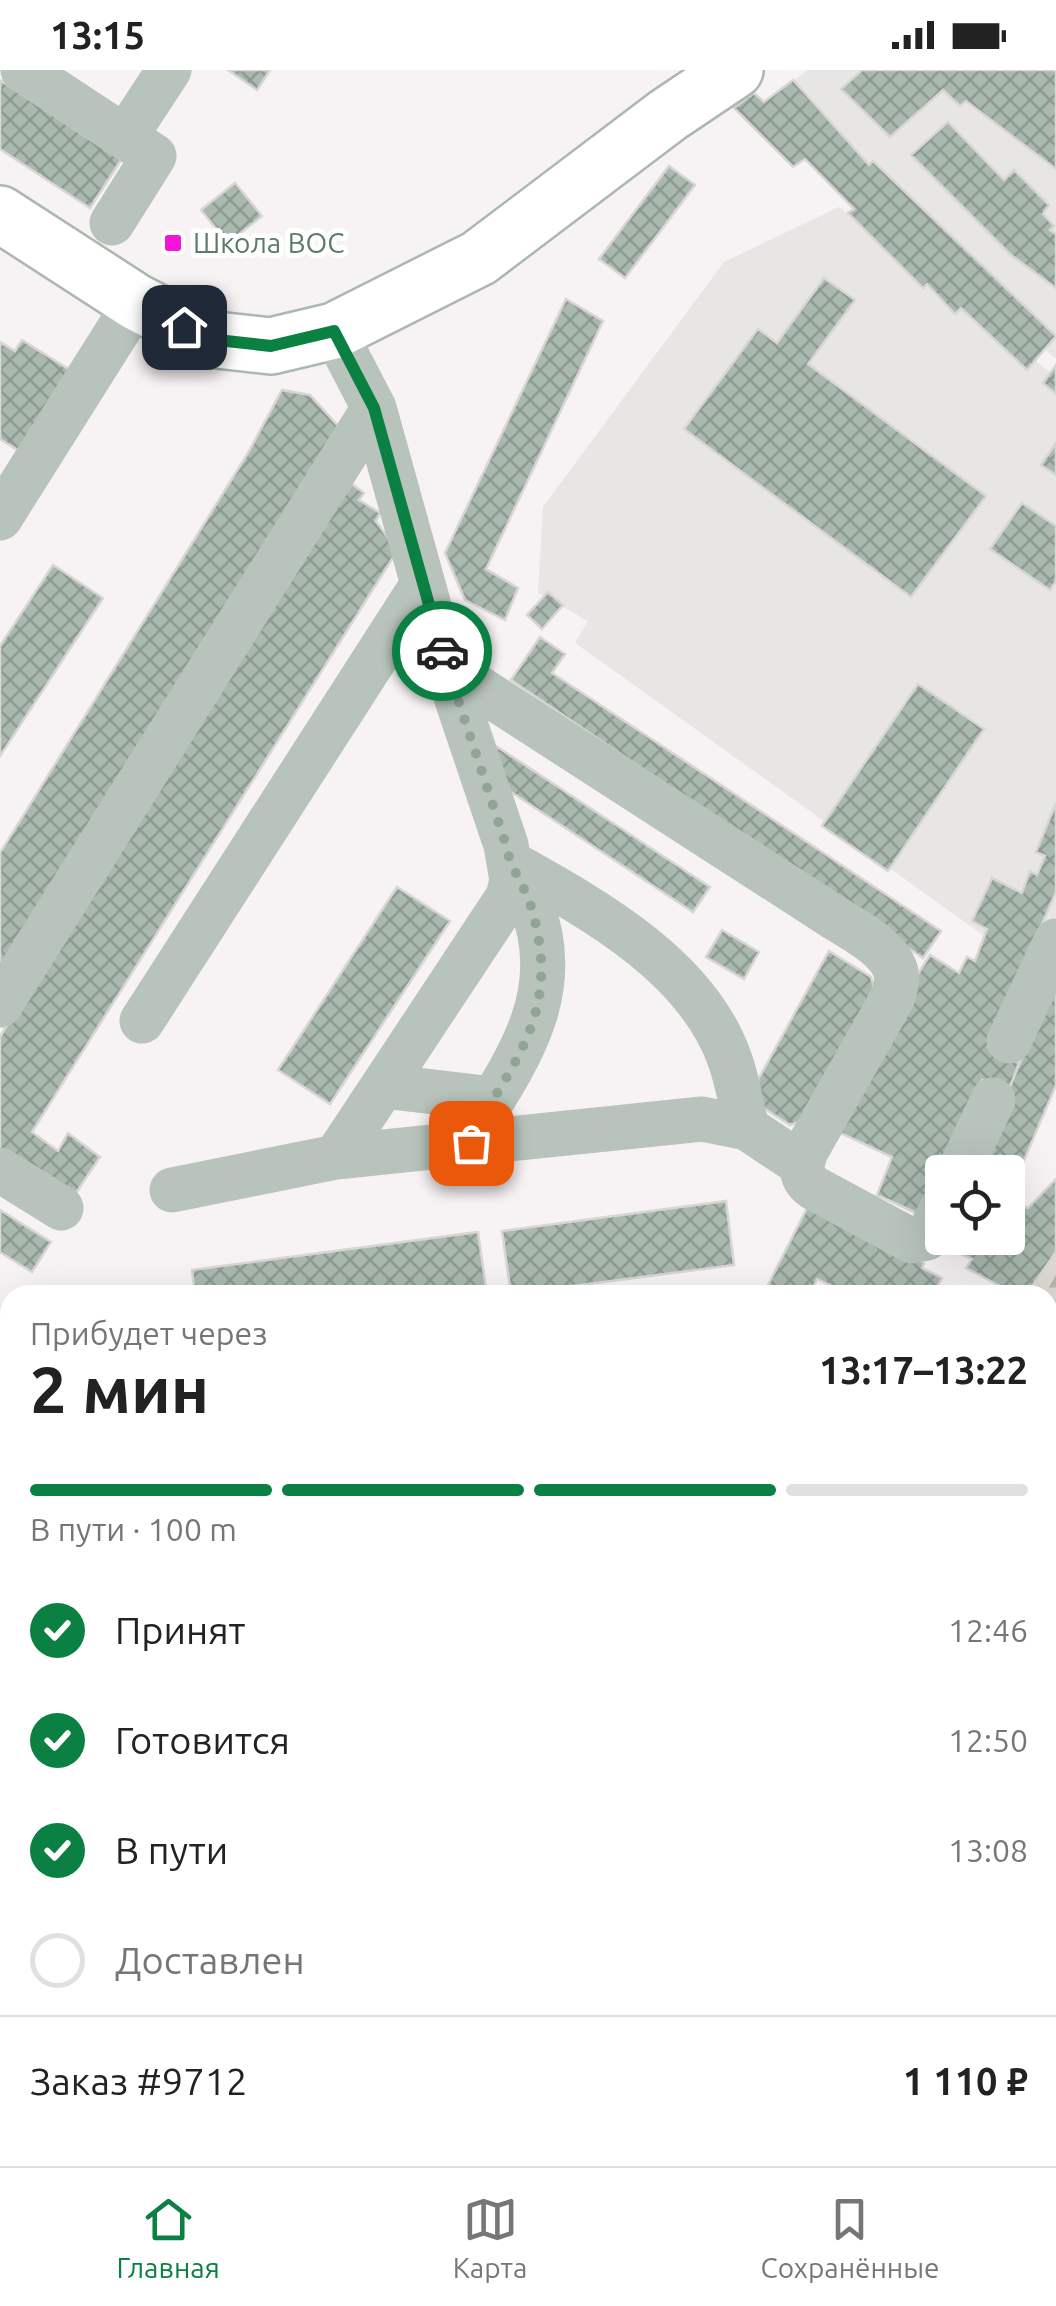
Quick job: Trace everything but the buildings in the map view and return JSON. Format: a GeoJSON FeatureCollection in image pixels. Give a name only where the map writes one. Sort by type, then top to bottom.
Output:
{"type":"FeatureCollection","features":[{"type":"Feature","properties":{"kind":"main road"},"geometry":{"type":"LineString","coordinates":[[0,214],[136,302],[208,339],[271,346],[334,331],[479,258],[668,115],[735,70]]}},
{"type":"Feature","properties":{"kind":"lane"},"geometry":{"type":"LineString","coordinates":[[23,70],[154,156],[112,223]]}},
{"type":"Feature","properties":{"kind":"lane"},"geometry":{"type":"LineString","coordinates":[[125,137],[169,70]]}},
{"type":"Feature","properties":{"kind":"lane"},"geometry":{"type":"LineString","coordinates":[[0,518],[136,302]]}},
{"type":"Feature","properties":{"kind":"lane"},"geometry":{"type":"LineString","coordinates":[[334,331],[374,408],[446,667],[506,845],[512,880],[508,897],[336,1157]]}},
{"type":"Feature","properties":{"kind":"lane"},"geometry":{"type":"LineString","coordinates":[[0,1005],[374,408]]}},
{"type":"Feature","properties":{"kind":"lane"},"geometry":{"type":"LineString","coordinates":[[142,1021],[423,584]]}},
{"type":"Feature","properties":{"kind":"lane"},"geometry":{"type":"LineString","coordinates":[[446,667],[832,916],[876,947],[896,968],[893,997],[802,1164],[802,1175],[814,1188],[912,1241],[925,1238]]}},
{"type":"Feature","properties":{"kind":"lane"},"geometry":{"type":"LineString","coordinates":[[471,1143],[475,1128],[524,1045],[538,1010],[544,969],[531,904],[508,862]]}},
{"type":"Feature","properties":{"kind":"lane"},"geometry":{"type":"LineString","coordinates":[[508,862],[616,928],[691,993],[730,1059],[747,1128]]}},
{"type":"Feature","properties":{"kind":"lane"},"geometry":{"type":"LineString","coordinates":[[1009,1041],[1056,941]]}},
{"type":"Feature","properties":{"kind":"lane"},"geometry":{"type":"LineString","coordinates":[[383,1086],[493,1099]]}},
{"type":"Feature","properties":{"kind":"lane"},"geometry":{"type":"LineString","coordinates":[[967,1155],[993,1100]]}},
{"type":"Feature","properties":{"kind":"lane"},"geometry":{"type":"LineString","coordinates":[[172,1190],[336,1157],[702,1119],[747,1128],[802,1164]]}},
{"type":"Feature","properties":{"kind":"lane"},"geometry":{"type":"LineString","coordinates":[[0,1170],[61,1208]]}},
{"type":"Feature","properties":{"kind":"shaded area"},"geometry":{"type":"Polygon","coordinates":[[[808,70],[1056,70],[1056,359],[762,105],[808,70]]]}},
{"type":"Feature","properties":{"kind":"shaded area"},"geometry":{"type":"Polygon","coordinates":[[[839,207],[1056,377],[1056,921],[1032,970],[575,643],[588,621],[538,593],[543,507],[724,262],[839,207]]]}},
{"type":"Feature","properties":{"kind":"green space"},"geometry":{"type":"Polygon","coordinates":[[[1056,1252],[1056,1285],[1026,1285],[1056,1252]]]}},
{"type":"Feature","properties":{"kind":"way so far"},"geometry":{"type":"LineString","coordinates":[[442,651],[506,845],[508,862],[531,904],[544,969],[538,1010],[524,1045],[475,1128],[471,1143]]}},
{"type":"Feature","properties":{"kind":"place","name":"Школа ВОС"},"geometry":{"type":"Point","coordinates":[173,243]}},
{"type":"Feature","properties":{"kind":"route"},"geometry":{"type":"LineString","coordinates":[[184,327],[208,339],[271,346],[334,331],[374,408],[442,651]]}}]}
